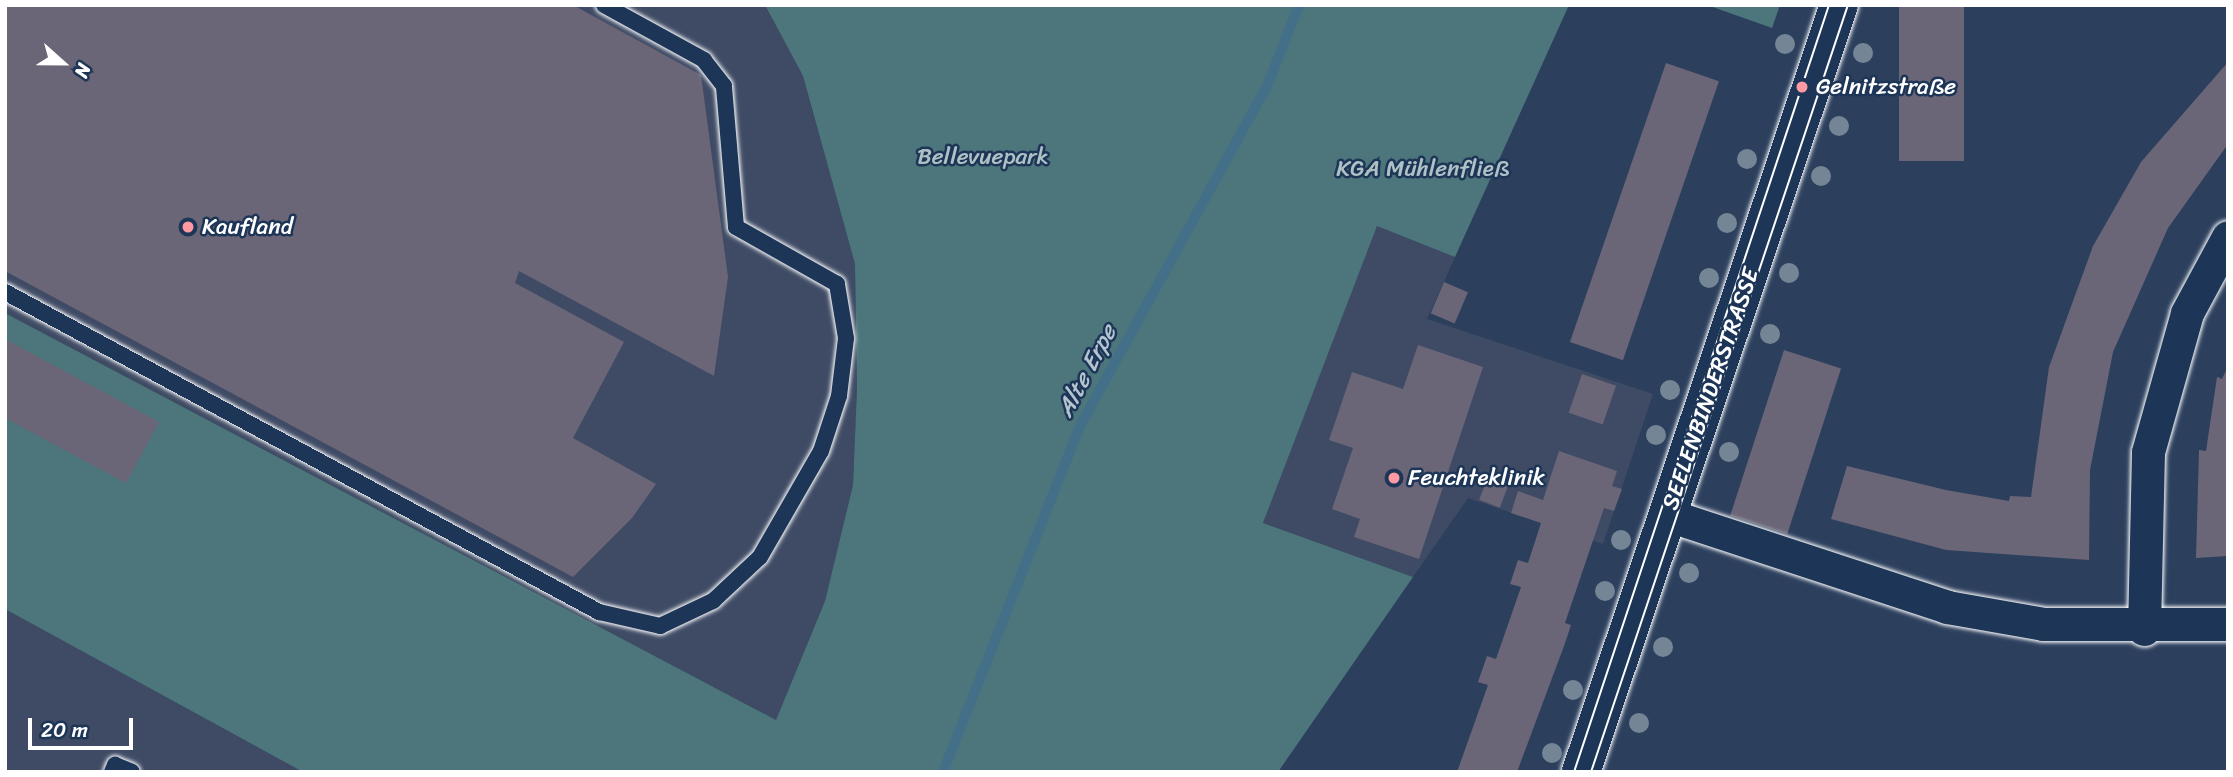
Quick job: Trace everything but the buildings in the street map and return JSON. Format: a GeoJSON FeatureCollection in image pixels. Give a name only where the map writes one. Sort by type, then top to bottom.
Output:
{"type":"FeatureCollection","features":[{"type":"Feature","properties":{"kind":"street","name":"SEELENBINDERSTRASSE"},"geometry":{"type":"LineString","coordinates":[[1581,772],[1839,5]]}},
{"type":"Feature","properties":{"kind":"street"},"geometry":{"type":"LineString","coordinates":[[2144,629],[2148,452],[2159,399],[2187,313],[2228,237]]}},
{"type":"Feature","properties":{"kind":"street"},"geometry":{"type":"LineString","coordinates":[[1668,514],[1947,607],[2043,624],[2144,629],[2228,624]]}},
{"type":"Feature","properties":{"kind":"lane"},"geometry":{"type":"LineString","coordinates":[[5,292],[599,612],[660,626],[713,601],[760,557],[821,451],[839,396],[844,326],[837,284],[736,227],[724,86],[704,60],[604,5]]}},
{"type":"Feature","properties":{"kind":"lane"},"geometry":{"type":"LineString","coordinates":[[112,772],[116,765],[132,772]]}},
{"type":"Feature","properties":{"kind":"shaded area"},"geometry":{"type":"Polygon","coordinates":[[[5,5],[765,5],[803,76],[855,264],[857,388],[853,485],[825,601],[776,720],[5,313],[5,5]]]}},
{"type":"Feature","properties":{"kind":"shaded area"},"geometry":{"type":"Polygon","coordinates":[[[1377,225],[1455,257],[1427,319],[1653,394],[1603,544],[1468,498],[1413,577],[1263,523],[1377,225]]]}},
{"type":"Feature","properties":{"kind":"shaded area"},"geometry":{"type":"Polygon","coordinates":[[[5,609],[303,772],[5,772],[5,609]]]}},
{"type":"Feature","properties":{"kind":"green space"},"geometry":{"type":"Polygon","coordinates":[[[765,5],[1569,5],[1455,257],[1377,226],[1263,523],[1413,577],[1278,772],[303,772],[5,609],[5,313],[776,720],[825,601],[853,485],[857,388],[855,264],[803,76],[765,5]]]}},
{"type":"Feature","properties":{"kind":"green space"},"geometry":{"type":"Polygon","coordinates":[[[1707,5],[1780,5],[1772,28],[1707,5]]]}},
{"type":"Feature","properties":{"kind":"waterway","name":"Alte Erpe"},"geometry":{"type":"LineString","coordinates":[[943,772],[1080,426],[1267,86],[1299,5]]}},
{"type":"Feature","properties":{"kind":"tram line"},"geometry":{"type":"LineString","coordinates":[[1574,772],[1829,5]]}},
{"type":"Feature","properties":{"kind":"tram line"},"geometry":{"type":"LineString","coordinates":[[1591,772],[1848,5]]}},
{"type":"Feature","properties":{"kind":"place","name":"Gelnitzstraße"},"geometry":{"type":"Point","coordinates":[1802,87]}},
{"type":"Feature","properties":{"kind":"place","name":"Kaufland"},"geometry":{"type":"Point","coordinates":[188,227]}},
{"type":"Feature","properties":{"kind":"place","name":"Feuchteklinik"},"geometry":{"type":"Point","coordinates":[1394,478]}},
{"type":"Feature","properties":{"kind":"park label","name":"Bellevuepark"},"geometry":{"type":"Point","coordinates":[983,157]}},
{"type":"Feature","properties":{"kind":"park label","name":"KGA Mühlenfließ"},"geometry":{"type":"Point","coordinates":[1423,169]}}]}
